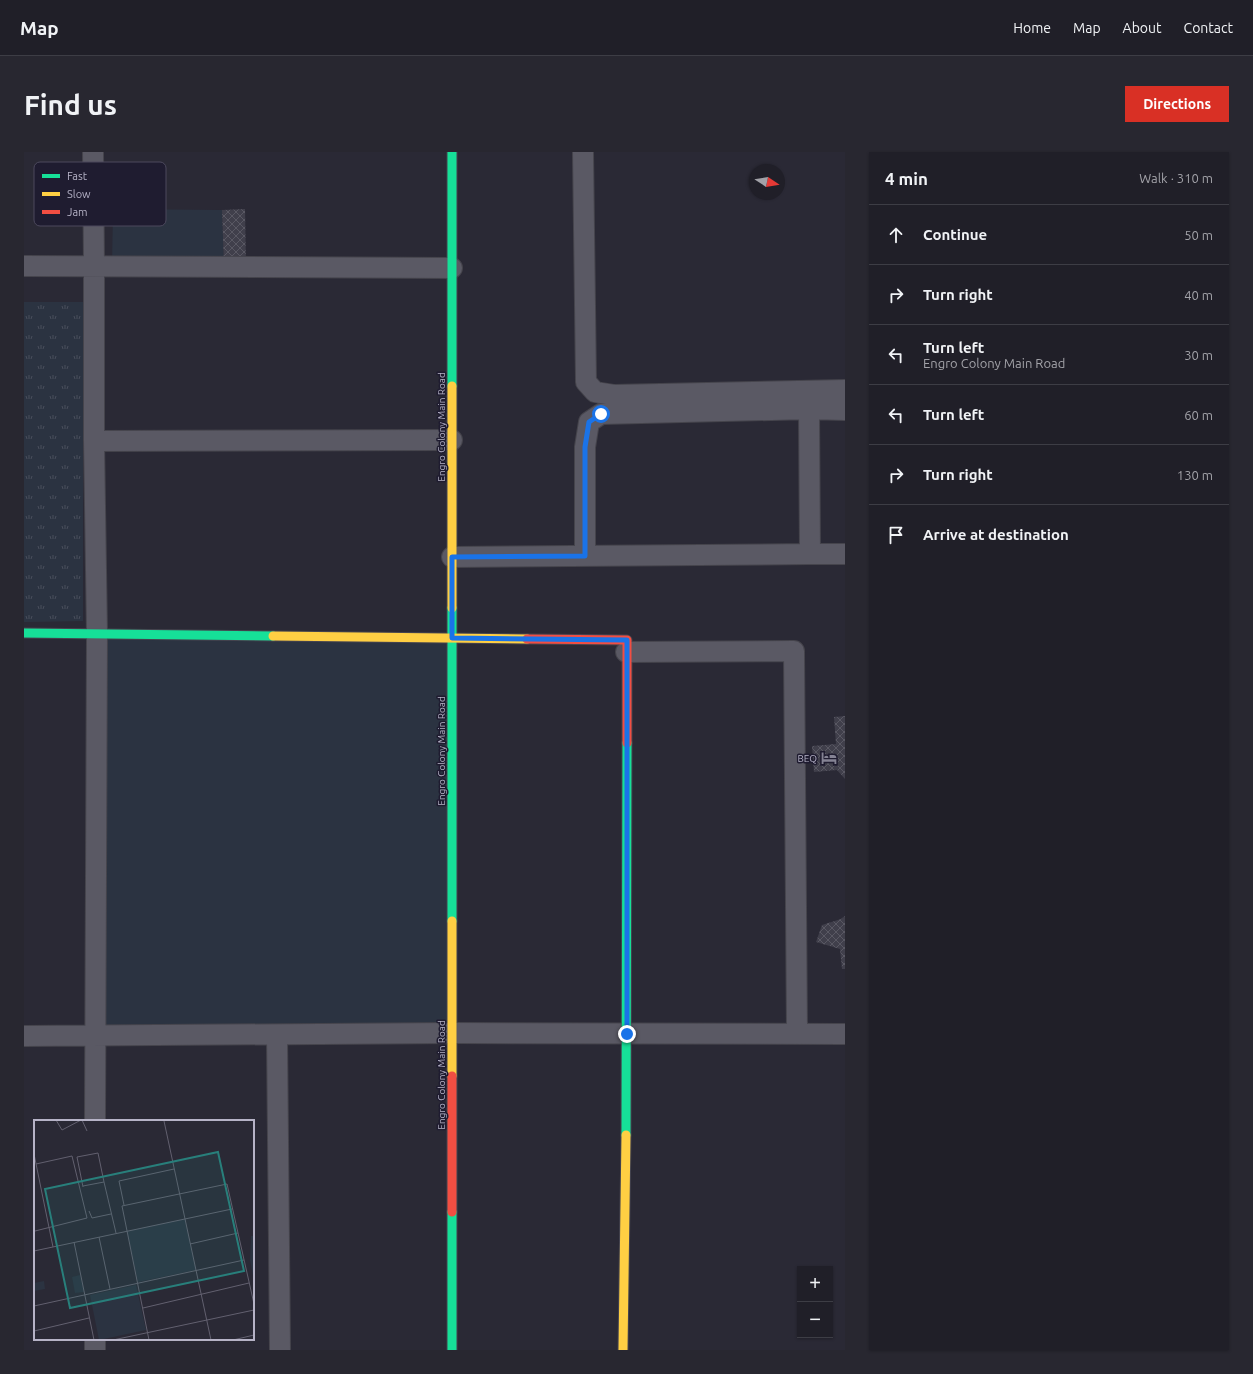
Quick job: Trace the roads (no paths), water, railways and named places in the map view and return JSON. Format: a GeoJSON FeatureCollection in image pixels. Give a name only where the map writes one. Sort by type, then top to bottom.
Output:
{"type":"FeatureCollection","features":[{"type":"Feature","properties":{"kind":"street"},"geometry":{"type":"LineString","coordinates":[[93,152],[93,162]]}},
{"type":"Feature","properties":{"kind":"street","name":"Engro Colony Main Road"},"geometry":{"type":"LineString","coordinates":[[452,152],[452,1350]]}},
{"type":"Feature","properties":{"kind":"street"},"geometry":{"type":"LineString","coordinates":[[583,152],[586,382],[595,392],[614,395],[845,390]]}},
{"type":"Feature","properties":{"kind":"street"},"geometry":{"type":"LineString","coordinates":[[94,226],[94,441],[97,634],[95,1120]]}},
{"type":"Feature","properties":{"kind":"street"},"geometry":{"type":"LineString","coordinates":[[24,266],[452,268]]}},
{"type":"Feature","properties":{"kind":"street"},"geometry":{"type":"LineString","coordinates":[[585,556],[585,447],[589,422],[601,414],[809,409],[845,410]]}},
{"type":"Feature","properties":{"kind":"street"},"geometry":{"type":"LineString","coordinates":[[809,409],[810,554]]}},
{"type":"Feature","properties":{"kind":"street"},"geometry":{"type":"LineString","coordinates":[[94,441],[452,440]]}},
{"type":"Feature","properties":{"kind":"street"},"geometry":{"type":"LineString","coordinates":[[452,557],[845,554]]}},
{"type":"Feature","properties":{"kind":"street"},"geometry":{"type":"LineString","coordinates":[[24,633],[627,640],[627,1034],[623,1350]]}},
{"type":"Feature","properties":{"kind":"street"},"geometry":{"type":"LineString","coordinates":[[626,652],[794,650],[796,1034]]}},
{"type":"Feature","properties":{"kind":"street"},"geometry":{"type":"LineString","coordinates":[[24,1036],[452,1033],[845,1034]]}},
{"type":"Feature","properties":{"kind":"street"},"geometry":{"type":"LineString","coordinates":[[277,1035],[280,1350]]}},
{"type":"Feature","properties":{"kind":"place","name":"BEQ"},"geometry":{"type":"Point","coordinates":[829,758]}}]}
